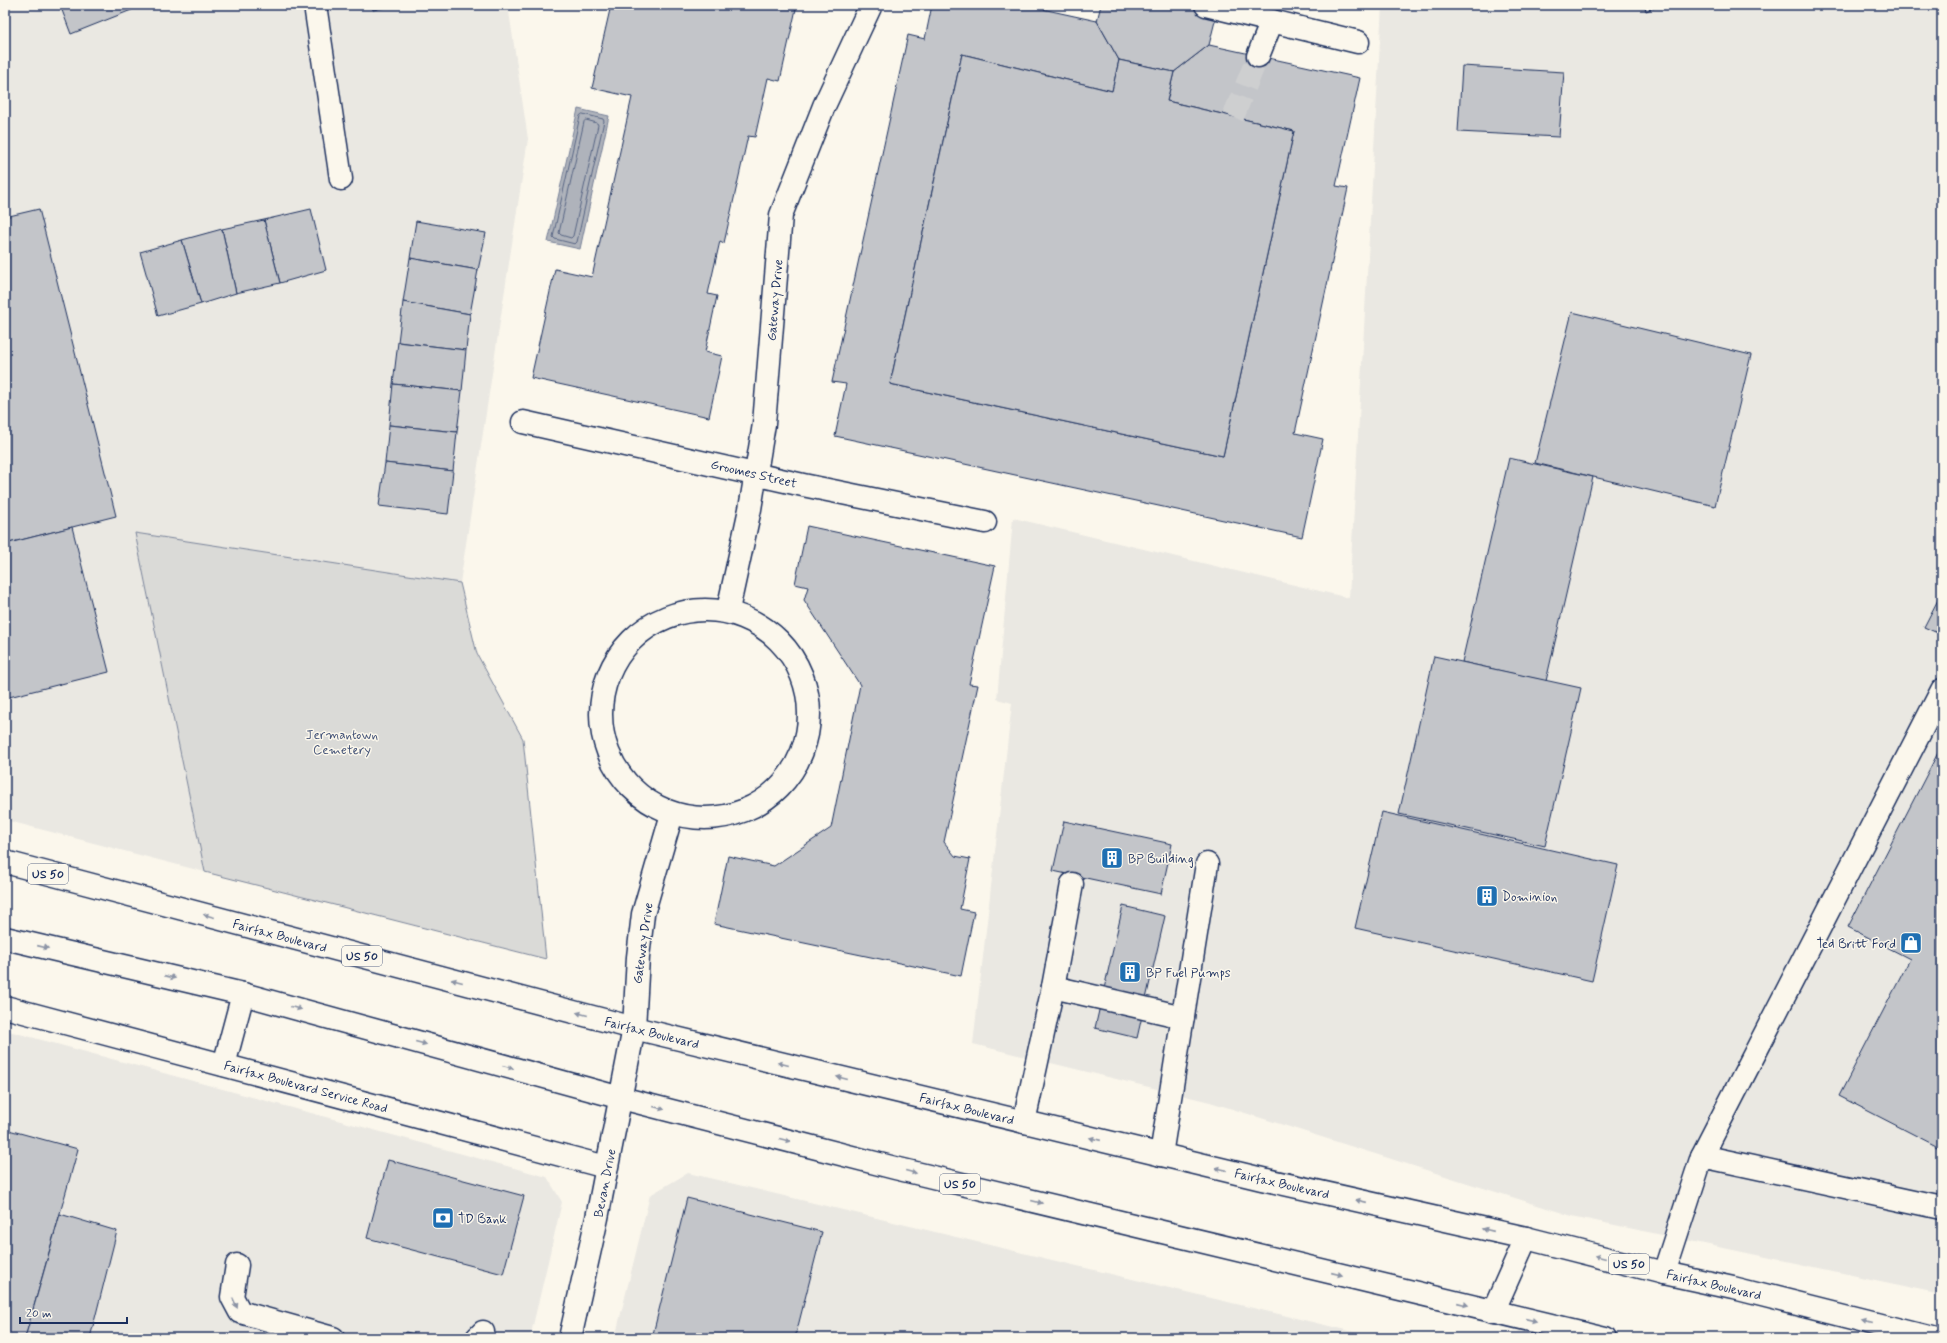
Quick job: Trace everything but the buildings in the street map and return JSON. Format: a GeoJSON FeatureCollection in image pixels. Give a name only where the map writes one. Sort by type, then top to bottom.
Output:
{"type":"FeatureCollection","features":[{"type":"Feature","properties":{"kind":"main road"},"geometry":{"type":"LineString","coordinates":[[315,5],[341,179]]}},
{"type":"Feature","properties":{"kind":"main road","name":"Gateway Drive"},"geometry":{"type":"LineString","coordinates":[[728,610],[757,473],[764,424],[782,215],[824,106],[871,5]]}},
{"type":"Feature","properties":{"kind":"main road"},"geometry":{"type":"LineString","coordinates":[[1206,5],[1358,42]]}},
{"type":"Feature","properties":{"kind":"main road"},"geometry":{"type":"LineString","coordinates":[[1258,56],[1272,21]]}},
{"type":"Feature","properties":{"kind":"main road","name":"Groomes Street"},"geometry":{"type":"LineString","coordinates":[[523,422],[757,473],[803,485],[985,522]]}},
{"type":"Feature","properties":{"kind":"main road"},"geometry":{"type":"LineString","coordinates":[[695,609],[728,610],[761,626],[786,648],[803,677],[806,690],[810,710],[806,743],[791,773],[768,798],[738,814],[705,819],[672,814],[640,797],[616,771],[602,738],[600,702],[609,668],[631,639],[660,618],[695,609]]}},
{"type":"Feature","properties":{"kind":"main road"},"geometry":{"type":"LineString","coordinates":[[1664,1273],[1702,1156],[1942,690]]}},
{"type":"Feature","properties":{"kind":"main road","name":"Gateway Drive"},"geometry":{"type":"LineString","coordinates":[[634,1028],[638,957],[643,914],[672,814]]}},
{"type":"Feature","properties":{"kind":"main road","name":"Fairfax Boulevard"},"geometry":{"type":"LineString","coordinates":[[5,862],[634,1028],[1161,1155],[1526,1238],[1932,1338]]}},
{"type":"Feature","properties":{"kind":"main road"},"geometry":{"type":"LineString","coordinates":[[1161,1155],[1207,864]]}},
{"type":"Feature","properties":{"kind":"main road"},"geometry":{"type":"LineString","coordinates":[[1024,1122],[1053,986],[1072,884]]}},
{"type":"Feature","properties":{"kind":"main road","name":"US 50"},"geometry":{"type":"LineString","coordinates":[[5,938],[243,994],[621,1098],[895,1168],[1605,1338]]}},
{"type":"Feature","properties":{"kind":"main road"},"geometry":{"type":"LineString","coordinates":[[1053,986],[1183,1017]]}},
{"type":"Feature","properties":{"kind":"main road"},"geometry":{"type":"LineString","coordinates":[[224,1065],[243,994]]}},
{"type":"Feature","properties":{"kind":"main road","name":"Fairfax Boulevard Service Road"},"geometry":{"type":"LineString","coordinates":[[5,1008],[606,1167]]}},
{"type":"Feature","properties":{"kind":"main road","name":"Bevan Drive"},"geometry":{"type":"LineString","coordinates":[[570,1338],[597,1218],[634,1028]]}},
{"type":"Feature","properties":{"kind":"main road"},"geometry":{"type":"LineString","coordinates":[[1702,1156],[1942,1208]]}},
{"type":"Feature","properties":{"kind":"main road"},"geometry":{"type":"LineString","coordinates":[[1493,1312],[1526,1238]]}},
{"type":"Feature","properties":{"kind":"main road"},"geometry":{"type":"LineString","coordinates":[[237,1265],[232,1297],[240,1312],[333,1338]]}},
{"type":"Feature","properties":{"kind":"shaded area"},"geometry":{"type":"Polygon","coordinates":[[[5,5],[508,5],[528,139],[460,583],[135,533],[205,872],[5,820],[5,5]]]}},
{"type":"Feature","properties":{"kind":"shaded area"},"geometry":{"type":"Polygon","coordinates":[[[1382,5],[1942,5],[1942,1294],[1572,1216],[1210,1102],[973,1044],[1012,703],[997,699],[1013,518],[1349,598],[1382,5]]]}},
{"type":"Feature","properties":{"kind":"shaded area"},"geometry":{"type":"Polygon","coordinates":[[[5,1030],[547,1177],[562,1202],[530,1338],[5,1338],[5,1030]]]}},
{"type":"Feature","properties":{"kind":"shaded area"},"geometry":{"type":"Polygon","coordinates":[[[688,1173],[1379,1338],[615,1338],[650,1195],[688,1173]]]}},
{"type":"Feature","properties":{"kind":"green space","name":"Jermantown Cemetery"},"geometry":{"type":"Polygon","coordinates":[[[135,533],[460,583],[477,654],[523,739],[546,959],[205,872],[135,533]]]}},
{"type":"Feature","properties":{"kind":"water"},"geometry":{"type":"Polygon","coordinates":[[[578,109],[609,116],[580,249],[548,242],[578,109]]]}},
{"type":"Feature","properties":{"kind":"tunnel"},"geometry":{"type":"LineString","coordinates":[[1233,117],[1258,56]]}},
{"type":"Feature","properties":{"kind":"place","name":"BP Building"},"geometry":{"type":"Point","coordinates":[1112,858]}},
{"type":"Feature","properties":{"kind":"place","name":"Dominion"},"geometry":{"type":"Point","coordinates":[1487,896]}},
{"type":"Feature","properties":{"kind":"place","name":"Ted Britt Ford"},"geometry":{"type":"Point","coordinates":[1911,943]}},
{"type":"Feature","properties":{"kind":"place","name":"BP Fuel Pumps"},"geometry":{"type":"Point","coordinates":[1130,972]}},
{"type":"Feature","properties":{"kind":"place","name":"TD Bank"},"geometry":{"type":"Point","coordinates":[443,1218]}}]}
